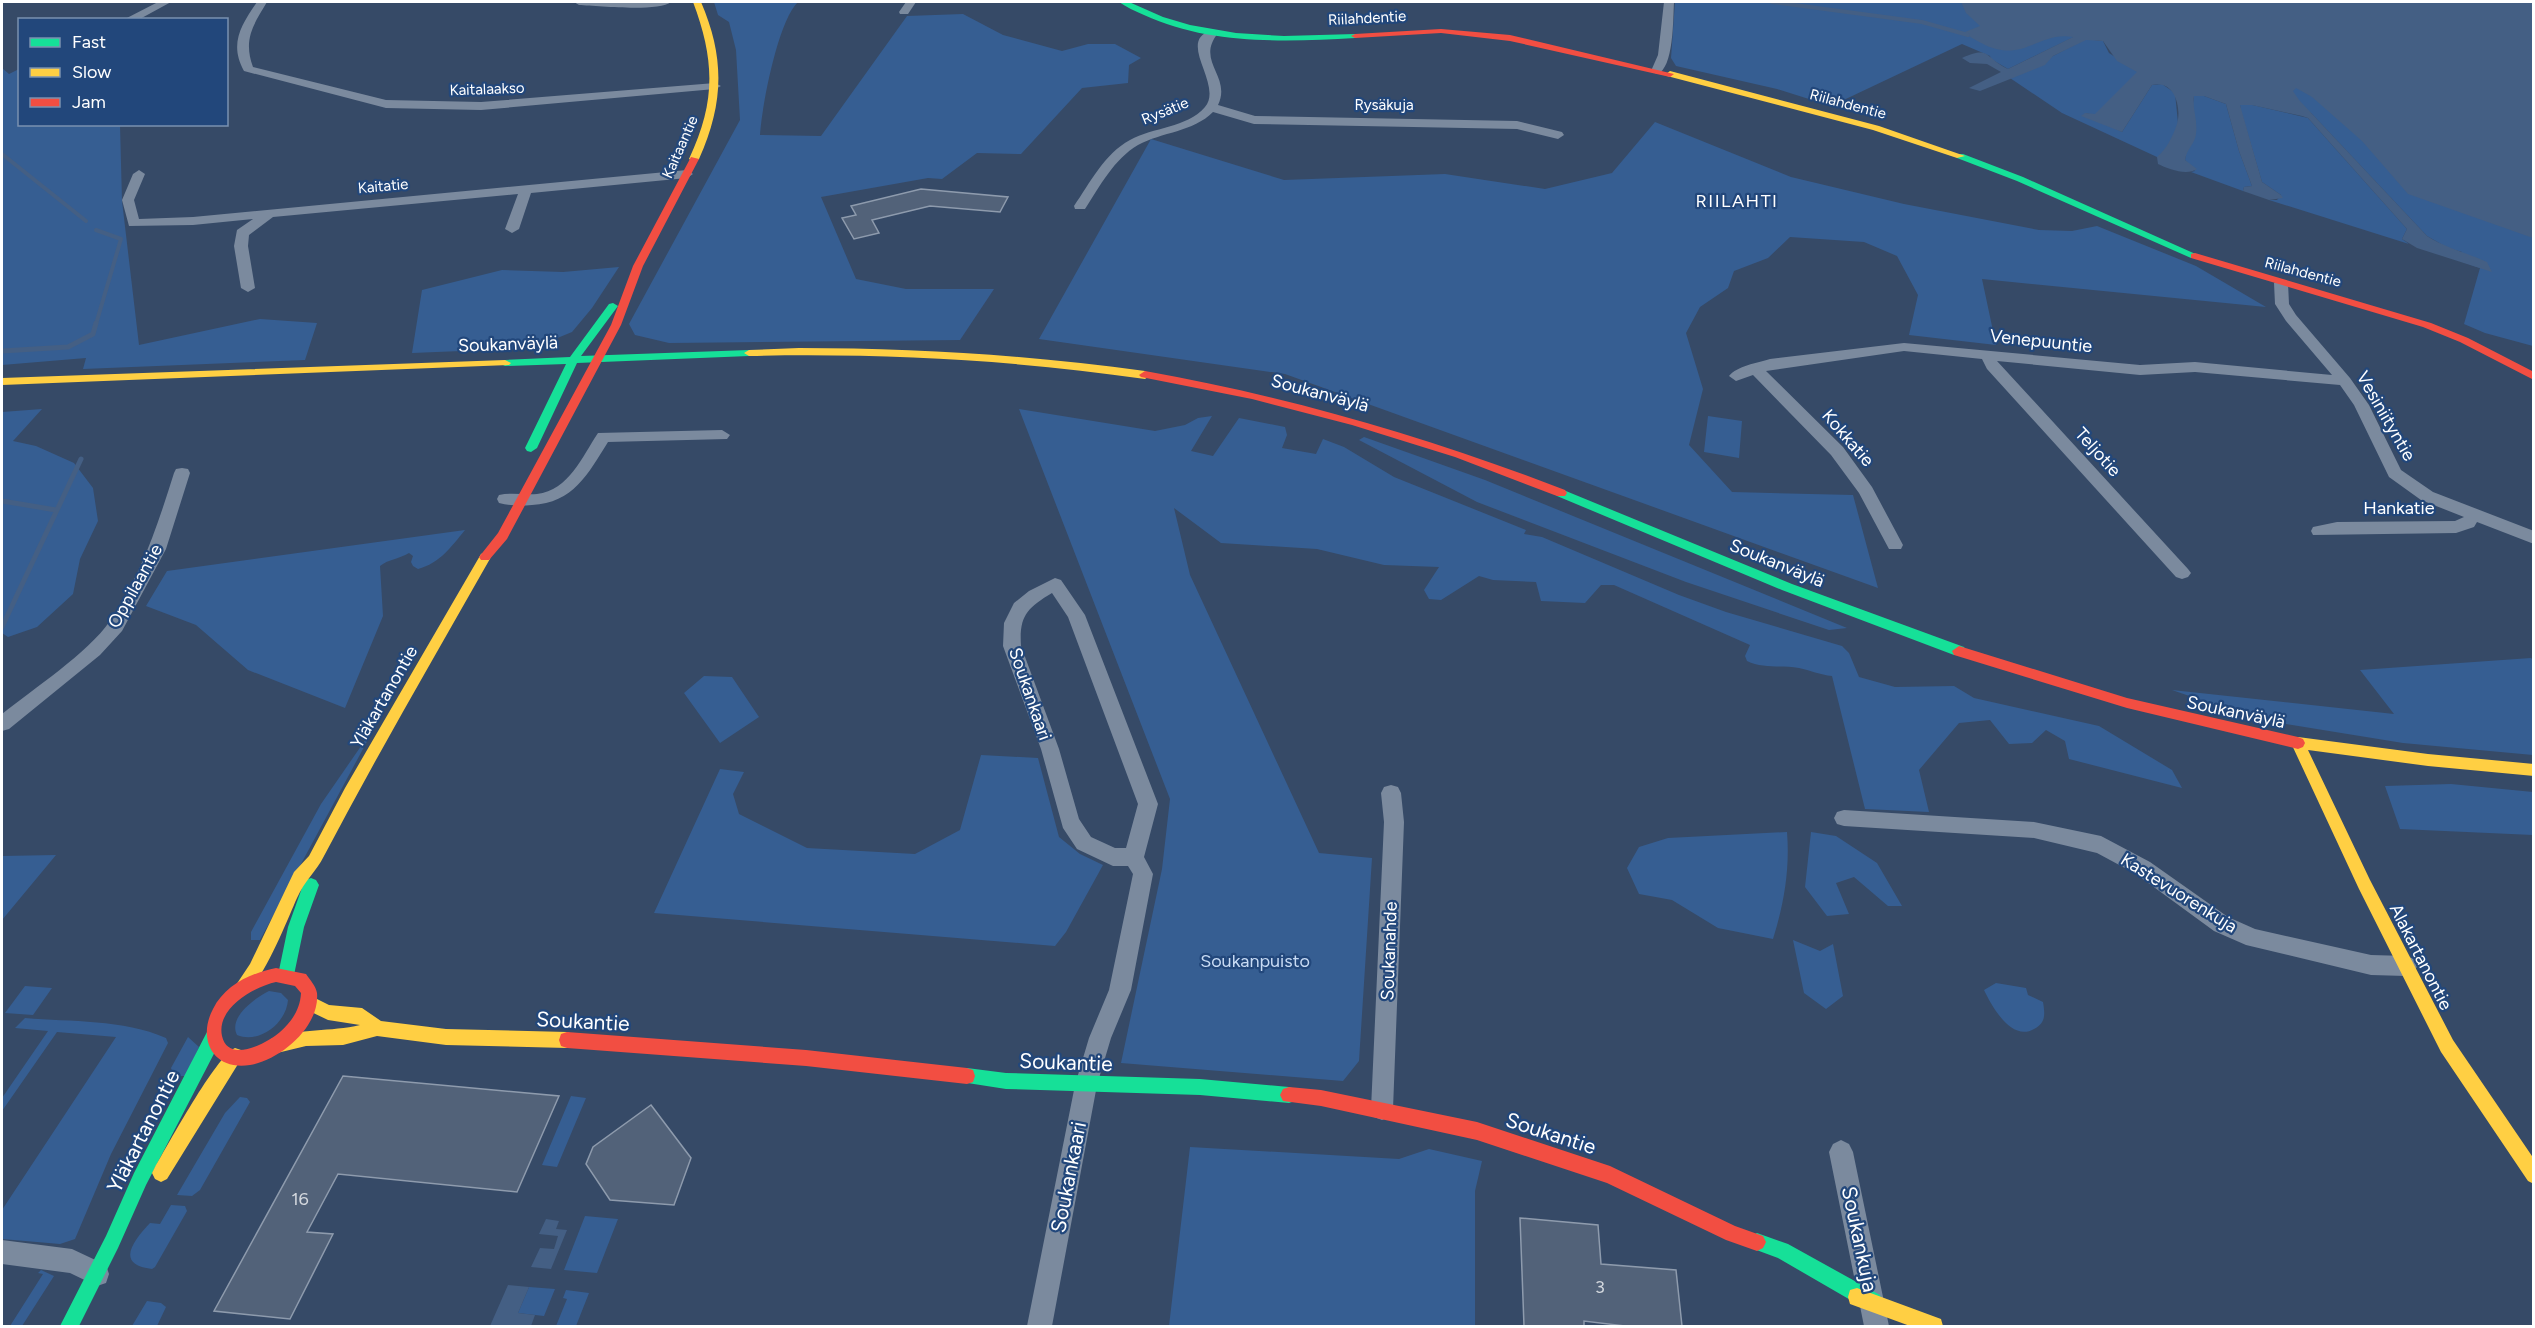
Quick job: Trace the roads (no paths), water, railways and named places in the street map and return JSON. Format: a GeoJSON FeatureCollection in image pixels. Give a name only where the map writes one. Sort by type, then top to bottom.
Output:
{"type":"FeatureCollection","features":[{"type":"Feature","properties":{"kind":"main road","name":"Kaitaantie"},"geometry":{"type":"LineString","coordinates":[[589,375],[616,325],[624,295],[687,174],[711,117],[715,86],[713,46],[705,16],[697,2]]}},
{"type":"Feature","properties":{"kind":"main road","name":"Riilahdentie"},"geometry":{"type":"LineString","coordinates":[[1123,2],[1166,21],[1212,33],[1268,39],[1441,31],[1510,38],[1658,71],[1876,128],[1941,148],[2020,179],[2207,261],[2427,325],[2464,340],[2534,377]]}},
{"type":"Feature","properties":{"kind":"main road","name":"Kaitaantie"},"geometry":{"type":"LineString","coordinates":[[560,376],[604,315],[624,295]]}},
{"type":"Feature","properties":{"kind":"main road","name":"Soukanväylä"},"geometry":{"type":"LineString","coordinates":[[2,382],[839,350],[927,352],[1176,379],[1272,398],[1388,430],[1593,505],[1884,625],[2054,681],[2171,716],[2298,743],[2428,760],[2534,770]]}},
{"type":"Feature","properties":{"kind":"main road","name":"Soukanväylä"},"geometry":{"type":"LineString","coordinates":[[862,366],[1015,361]]}},
{"type":"Feature","properties":{"kind":"main road","name":"Soukanväylä"},"geometry":{"type":"LineString","coordinates":[[560,376],[608,374]]}},
{"type":"Feature","properties":{"kind":"main road","name":"Yläkartanontie"},"geometry":{"type":"LineString","coordinates":[[242,988],[256,969],[299,877],[314,861],[350,792],[488,552],[503,536],[509,499],[589,375]]}},
{"type":"Feature","properties":{"kind":"main road"},"geometry":{"type":"LineString","coordinates":[[525,460],[560,376]]}},
{"type":"Feature","properties":{"kind":"main road"},"geometry":{"type":"LineString","coordinates":[[11,396],[101,392]]}},
{"type":"Feature","properties":{"kind":"main road","name":"Yläkartanontie"},"geometry":{"type":"LineString","coordinates":[[488,552],[488,535],[492,527]]}},
{"type":"Feature","properties":{"kind":"main road","name":"Alakartanontie"},"geometry":{"type":"LineString","coordinates":[[2298,743],[2331,816],[2447,1046],[2534,1175]]}},
{"type":"Feature","properties":{"kind":"main road","name":"Yläkartanontie"},"geometry":{"type":"LineString","coordinates":[[286,975],[296,927],[312,882],[314,861]]}},
{"type":"Feature","properties":{"kind":"main road"},"geometry":{"type":"LineString","coordinates":[[286,975],[301,980],[309,991],[306,1015],[295,1030],[277,1045],[256,1054],[235,1056],[220,1050],[213,1038],[213,1028],[218,1013],[242,988],[264,977],[286,975]]}},
{"type":"Feature","properties":{"kind":"main road","name":"Soukantie"},"geometry":{"type":"LineString","coordinates":[[309,1004],[328,1012],[362,1017],[377,1028]]}},
{"type":"Feature","properties":{"kind":"main road","name":"Soukantie"},"geometry":{"type":"LineString","coordinates":[[277,1045],[306,1038],[344,1037],[377,1028],[446,1037],[572,1040],[729,1051],[862,1063],[1006,1081],[1211,1088],[1321,1098],[1382,1109],[1477,1131],[1610,1175],[1732,1234],[1782,1250],[1875,1314]]}},
{"type":"Feature","properties":{"kind":"main road","name":"Yläkartanontie"},"geometry":{"type":"LineString","coordinates":[[69,1326],[97,1274],[140,1179],[213,1038]]}},
{"type":"Feature","properties":{"kind":"main road","name":"Yläkartanontie"},"geometry":{"type":"LineString","coordinates":[[112,1242],[157,1179],[214,1084],[235,1056]]}},
{"type":"Feature","properties":{"kind":"main road","name":"Soukantie"},"geometry":{"type":"LineString","coordinates":[[1732,1234],[1771,1262]]}},
{"type":"Feature","properties":{"kind":"main road","name":"Soukantie"},"geometry":{"type":"LineString","coordinates":[[1789,1271],[1875,1314],[1934,1326]]}},
{"type":"Feature","properties":{"kind":"street"},"geometry":{"type":"LineString","coordinates":[[132,18],[166,2]]}},
{"type":"Feature","properties":{"kind":"street","name":"Kaitalaakso"},"geometry":{"type":"LineString","coordinates":[[262,2],[240,41],[242,56],[248,69],[352,98],[386,104],[481,106],[715,86]]}},
{"type":"Feature","properties":{"kind":"street"},"geometry":{"type":"LineString","coordinates":[[579,2],[640,4],[666,2]]}},
{"type":"Feature","properties":{"kind":"street"},"geometry":{"type":"LineString","coordinates":[[904,12],[911,2]]}},
{"type":"Feature","properties":{"kind":"street"},"geometry":{"type":"LineString","coordinates":[[1658,71],[1664,55],[1669,2]]}},
{"type":"Feature","properties":{"kind":"street","name":"Rysätie"},"geometry":{"type":"LineString","coordinates":[[1080,206],[1117,155],[1131,144],[1146,136],[1194,119],[1211,107],[1217,94],[1203,50],[1204,44],[1212,33]]}},
{"type":"Feature","properties":{"kind":"street","name":"Rysäkuja"},"geometry":{"type":"LineString","coordinates":[[1211,107],[1254,120],[1517,125],[1558,135]]}},
{"type":"Feature","properties":{"kind":"street","name":"Kaitatie"},"geometry":{"type":"LineString","coordinates":[[140,174],[128,200],[134,223],[193,221],[687,174]]}},
{"type":"Feature","properties":{"kind":"street"},"geometry":{"type":"LineString","coordinates":[[512,229],[526,190]]}},
{"type":"Feature","properties":{"kind":"street"},"geometry":{"type":"LineString","coordinates":[[248,288],[241,246],[242,233],[272,213]]}},
{"type":"Feature","properties":{"kind":"street","name":"Vesiniityntie"},"geometry":{"type":"LineString","coordinates":[[2281,284],[2282,304],[2291,318],[2345,381],[2361,405],[2395,473],[2427,496],[2534,538]]}},
{"type":"Feature","properties":{"kind":"street","name":"Venepuuntie"},"geometry":{"type":"LineString","coordinates":[[1737,376],[1770,364],[1904,346],[2140,370],[2195,367],[2345,381]]}},
{"type":"Feature","properties":{"kind":"street","name":"Teljotie"},"geometry":{"type":"LineString","coordinates":[[1988,355],[1992,366],[2182,573]]}},
{"type":"Feature","properties":{"kind":"street","name":"Kokkatie"},"geometry":{"type":"LineString","coordinates":[[1755,368],[1837,451],[1866,491],[1895,545]]}},
{"type":"Feature","properties":{"kind":"street"},"geometry":{"type":"LineString","coordinates":[[509,499],[548,497],[569,487],[603,437],[722,435]]}},
{"type":"Feature","properties":{"kind":"street","name":"Oppilaantie"},"geometry":{"type":"LineString","coordinates":[[2,724],[77,664],[116,626],[158,549],[182,473]]}},
{"type":"Feature","properties":{"kind":"street","name":"Hankatie"},"geometry":{"type":"LineString","coordinates":[[2319,531],[2337,528],[2456,527],[2468,523],[2474,515]]}},
{"type":"Feature","properties":{"kind":"street","name":"Soukankaari"},"geometry":{"type":"LineString","coordinates":[[1039,1326],[1086,1085],[1100,1038],[1120,990],[1143,874],[1134,856],[1148,804],[1076,615],[1054,584],[1029,598],[1016,611],[1010,628],[1012,646],[1050,749],[1070,822],[1084,843],[1113,857],[1134,856]]}},
{"type":"Feature","properties":{"kind":"street","name":"Soukanahde"},"geometry":{"type":"LineString","coordinates":[[1382,1109],[1394,822],[1391,793]]}},
{"type":"Feature","properties":{"kind":"street","name":"Kastevuorenkuja"},"geometry":{"type":"LineString","coordinates":[[1844,818],[2034,830],[2101,844],[2143,868],[2221,924],[2253,938],[2371,965],[2406,966]]}},
{"type":"Feature","properties":{"kind":"street","name":"Soukankuja"},"geometry":{"type":"LineString","coordinates":[[1841,1152],[1875,1314]]}},
{"type":"Feature","properties":{"kind":"street"},"geometry":{"type":"LineString","coordinates":[[2,1252],[72,1261],[97,1274]]}},
{"type":"Feature","properties":{"kind":"waterway"},"geometry":{"type":"LineString","coordinates":[[1772,2],[1922,22],[1968,35]]}},
{"type":"Feature","properties":{"kind":"waterway"},"geometry":{"type":"LineString","coordinates":[[2,154],[86,221]]}},
{"type":"Feature","properties":{"kind":"waterway"},"geometry":{"type":"LineString","coordinates":[[96,230],[121,239],[96,324]]}},
{"type":"Feature","properties":{"kind":"waterway"},"geometry":{"type":"LineString","coordinates":[[2,351],[68,347],[93,334],[96,323]]}},
{"type":"Feature","properties":{"kind":"waterway"},"geometry":{"type":"LineString","coordinates":[[2,627],[81,459]]}},
{"type":"Feature","properties":{"kind":"waterway"},"geometry":{"type":"LineString","coordinates":[[2,501],[56,510]]}},
{"type":"Feature","properties":{"kind":"district","name":"RIILAHTI"},"geometry":{"type":"Point","coordinates":[1737,201]}},
{"type":"Feature","properties":{"kind":"park label","name":"Soukanpuisto"},"geometry":{"type":"Point","coordinates":[1255,961]}}]}
